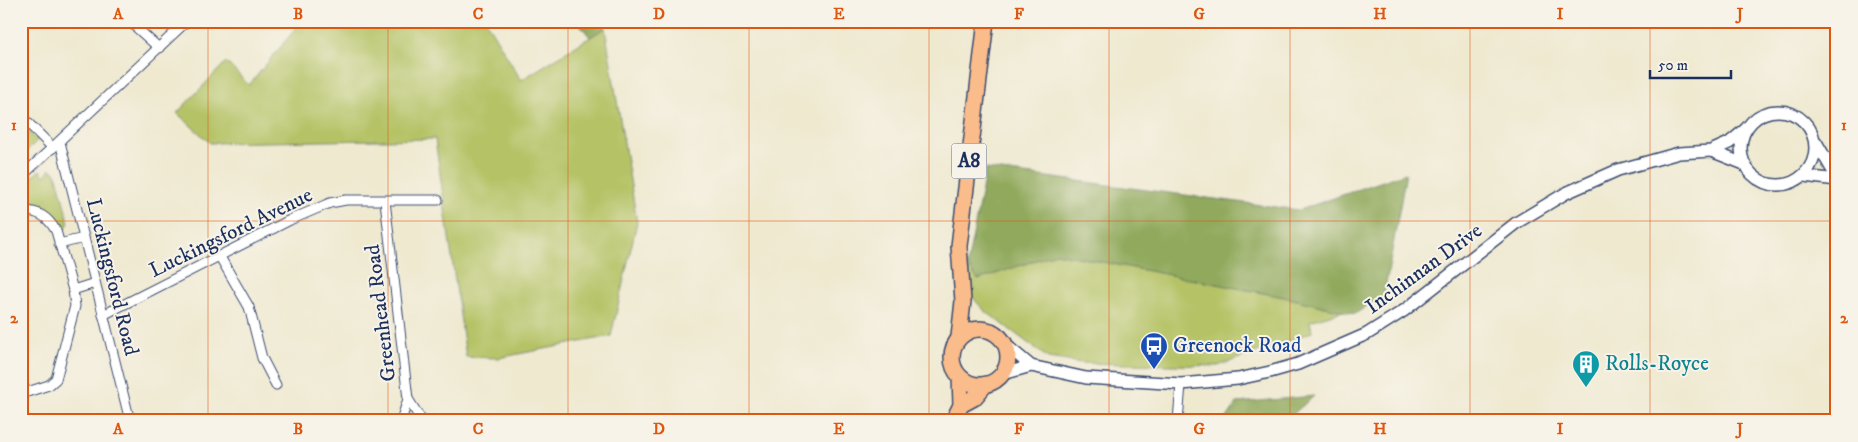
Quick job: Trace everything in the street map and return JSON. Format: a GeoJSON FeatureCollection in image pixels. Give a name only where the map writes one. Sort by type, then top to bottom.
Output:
{"type":"FeatureCollection","features":[{"type":"Feature","properties":{"kind":"main road","name":"A8"},"geometry":{"type":"LineString","coordinates":[[961,406],[960,377],[952,357],[955,343],[959,338],[963,301],[959,246],[986,21]]}},
{"type":"Feature","properties":{"kind":"main road"},"geometry":{"type":"LineString","coordinates":[[963,301],[983,329]]}},
{"type":"Feature","properties":{"kind":"main road"},"geometry":{"type":"LineString","coordinates":[[959,338],[973,329],[983,329],[999,336],[1006,345],[1008,360],[1003,374],[993,382],[975,385],[960,377]]}},
{"type":"Feature","properties":{"kind":"main road"},"geometry":{"type":"LineString","coordinates":[[953,421],[961,406],[974,398],[986,384]]}},
{"type":"Feature","properties":{"kind":"street"},"geometry":{"type":"LineString","coordinates":[[129,21],[158,48]]}},
{"type":"Feature","properties":{"kind":"street"},"geometry":{"type":"LineString","coordinates":[[21,177],[187,21]]}},
{"type":"Feature","properties":{"kind":"street"},"geometry":{"type":"LineString","coordinates":[[1815,140],[1816,153],[1812,166],[1804,176],[1787,185],[1774,186],[1757,179],[1744,164],[1741,153],[1741,140],[1746,129],[1754,119],[1765,112],[1778,110],[1791,112],[1802,118],[1810,128],[1837,179]]}},
{"type":"Feature","properties":{"kind":"street"},"geometry":{"type":"LineString","coordinates":[[21,116],[56,145]]}},
{"type":"Feature","properties":{"kind":"street","name":"Inchinnan Drive"},"geometry":{"type":"LineString","coordinates":[[1006,345],[1031,366],[1086,378],[1181,384],[1238,379],[1298,364],[1367,334],[1405,310],[1516,223],[1566,193],[1618,170],[1679,154],[1711,151],[1729,143],[1746,129]]}},
{"type":"Feature","properties":{"kind":"street","name":"Luckingsford Road"},"geometry":{"type":"LineString","coordinates":[[56,145],[84,238],[130,421]]}},
{"type":"Feature","properties":{"kind":"street","name":"Inchinnan Drive"},"geometry":{"type":"LineString","coordinates":[[1711,151],[1744,164]]}},
{"type":"Feature","properties":{"kind":"street"},"geometry":{"type":"LineString","coordinates":[[1804,176],[1837,179]]}},
{"type":"Feature","properties":{"kind":"street","name":"Luckingsford Avenue"},"geometry":{"type":"LineString","coordinates":[[104,316],[290,220],[330,203],[346,200],[438,200]]}},
{"type":"Feature","properties":{"kind":"street","name":"Greenhead Road"},"geometry":{"type":"LineString","coordinates":[[385,201],[408,399],[401,421]]}},
{"type":"Feature","properties":{"kind":"street"},"geometry":{"type":"LineString","coordinates":[[21,211],[30,210],[42,215],[51,222],[73,290],[75,306],[56,379],[49,385],[21,394]]}},
{"type":"Feature","properties":{"kind":"street"},"geometry":{"type":"LineString","coordinates":[[59,244],[84,238]]}},
{"type":"Feature","properties":{"kind":"street"},"geometry":{"type":"LineString","coordinates":[[220,257],[249,307],[262,358],[276,385]]}},
{"type":"Feature","properties":{"kind":"street"},"geometry":{"type":"LineString","coordinates":[[73,290],[94,283]]}},
{"type":"Feature","properties":{"kind":"street","name":"Inchinnan Drive"},"geometry":{"type":"LineString","coordinates":[[1003,374],[1031,366]]}},
{"type":"Feature","properties":{"kind":"street"},"geometry":{"type":"LineString","coordinates":[[1178,421],[1181,384]]}},
{"type":"Feature","properties":{"kind":"street"},"geometry":{"type":"LineString","coordinates":[[408,399],[422,421]]}},
{"type":"Feature","properties":{"kind":"green space"},"geometry":{"type":"Polygon","coordinates":[[[302,21],[486,21],[521,80],[605,28],[637,222],[611,336],[498,358],[466,357],[435,139],[210,143],[177,113],[226,62],[249,85],[302,21]]]}},
{"type":"Feature","properties":{"kind":"green space"},"geometry":{"type":"Polygon","coordinates":[[[577,21],[605,21],[605,28],[590,37],[577,21]]]}},
{"type":"Feature","properties":{"kind":"green space"},"geometry":{"type":"Polygon","coordinates":[[[21,124],[38,140],[21,157],[21,124]]]}},
{"type":"Feature","properties":{"kind":"green space"},"geometry":{"type":"Polygon","coordinates":[[[50,169],[56,173],[69,223],[63,231],[56,219],[47,210],[35,205],[21,204],[21,186],[40,170],[44,176],[50,169]]]}},
{"type":"Feature","properties":{"kind":"green space"},"geometry":{"type":"Polygon","coordinates":[[[986,169],[1299,210],[1406,173],[1384,295],[1355,314],[1284,297],[1056,253],[978,280],[967,265],[986,169]]]}},
{"type":"Feature","properties":{"kind":"green space"},"geometry":{"type":"Polygon","coordinates":[[[1056,253],[1284,297],[1343,311],[1310,321],[1312,332],[1218,366],[1082,363],[1048,358],[985,311],[972,297],[967,265],[978,280],[1056,253]]]}},
{"type":"Feature","properties":{"kind":"green space"},"geometry":{"type":"Polygon","coordinates":[[[1314,396],[1285,421],[1225,421],[1237,403],[1314,396]]]}},
{"type":"Feature","properties":{"kind":"place","name":"Greenock Road"},"geometry":{"type":"Point","coordinates":[1154,370]}},
{"type":"Feature","properties":{"kind":"place","name":"Rolls-Royce"},"geometry":{"type":"Point","coordinates":[1586,388]}}]}
